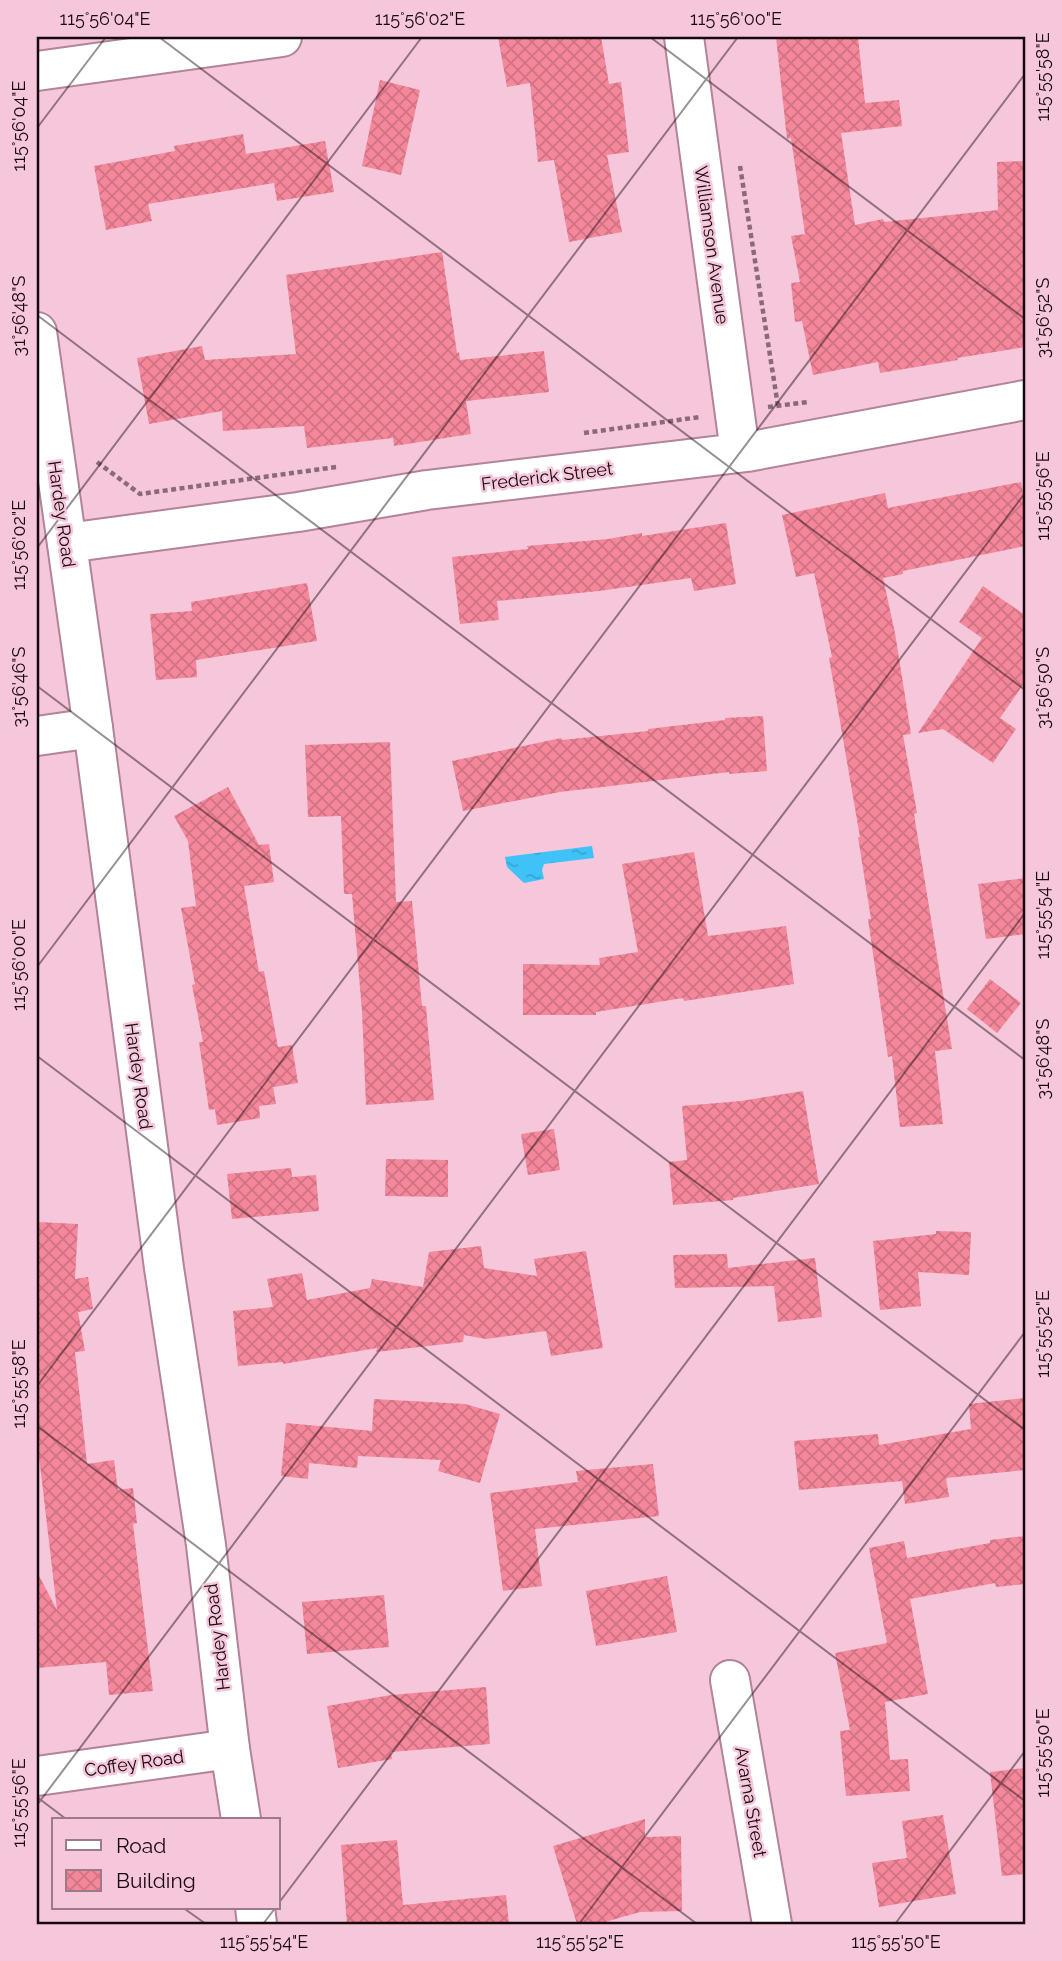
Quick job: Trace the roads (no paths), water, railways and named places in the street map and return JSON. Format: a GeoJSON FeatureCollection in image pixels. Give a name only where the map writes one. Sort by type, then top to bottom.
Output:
{"type":"FeatureCollection","features":[{"type":"Feature","properties":{"kind":"street"},"geometry":{"type":"LineString","coordinates":[[37,71],[282,37]]}},
{"type":"Feature","properties":{"kind":"street","name":"Williamson Avenue"},"geometry":{"type":"LineString","coordinates":[[684,37],[740,452]]}},
{"type":"Feature","properties":{"kind":"street","name":"Hardey Road"},"geometry":{"type":"LineString","coordinates":[[37,332],[93,728],[162,1254],[206,1545],[241,1818]]}},
{"type":"Feature","properties":{"kind":"street","name":"Frederick Street"},"geometry":{"type":"LineString","coordinates":[[66,543],[298,512],[427,490],[784,446],[1025,400]]}},
{"type":"Feature","properties":{"kind":"street"},"geometry":{"type":"LineString","coordinates":[[37,736],[93,728]]}},
{"type":"Feature","properties":{"kind":"street","name":"Avarna Street"},"geometry":{"type":"LineString","coordinates":[[730,1680],[772,1924]]}},
{"type":"Feature","properties":{"kind":"street","name":"Coffey Road"},"geometry":{"type":"LineString","coordinates":[[37,1776],[230,1749]]}},
{"type":"Feature","properties":{"kind":"water"},"geometry":{"type":"Polygon","coordinates":[[[592,846],[594,858],[544,864],[544,879],[524,883],[507,867],[505,857],[592,846]]]}}]}
